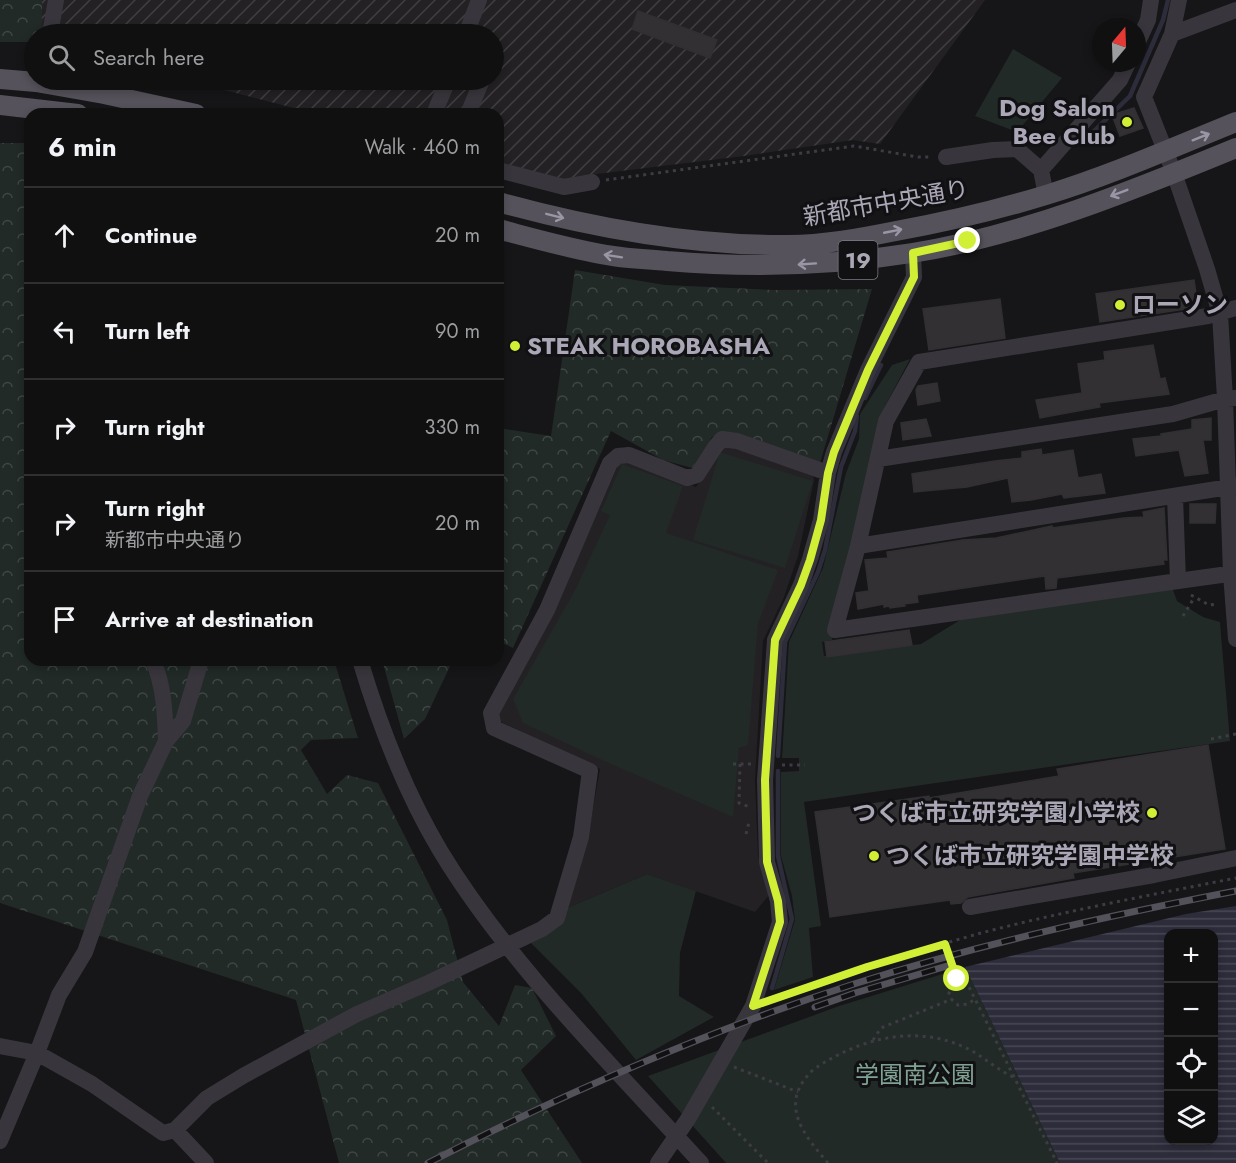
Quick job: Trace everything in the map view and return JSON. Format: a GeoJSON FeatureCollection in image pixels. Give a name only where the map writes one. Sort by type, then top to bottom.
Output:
{"type":"FeatureCollection","features":[{"type":"Feature","properties":{"kind":"main road"},"geometry":{"type":"LineString","coordinates":[[0,79],[24,80]]}},
{"type":"Feature","properties":{"kind":"main road"},"geometry":{"type":"LineString","coordinates":[[80,90],[167,108]]}},
{"type":"Feature","properties":{"kind":"main road"},"geometry":{"type":"LineString","coordinates":[[0,105],[24,108]]}},
{"type":"Feature","properties":{"kind":"main road","name":"新都市中央通り"},"geometry":{"type":"LineString","coordinates":[[504,204],[582,223],[647,235],[716,243],[790,245],[855,239],[943,222],[1047,195],[1236,122]]}},
{"type":"Feature","properties":{"kind":"main road","name":"新都市中央通り"},"geometry":{"type":"LineString","coordinates":[[504,230],[614,256],[718,266],[809,264],[913,253],[1040,222],[1236,148]]}},
{"type":"Feature","properties":{"kind":"street"},"geometry":{"type":"LineString","coordinates":[[52,24],[56,0]]}},
{"type":"Feature","properties":{"kind":"street"},"geometry":{"type":"LineString","coordinates":[[470,24],[479,0]]}},
{"type":"Feature","properties":{"kind":"street"},"geometry":{"type":"LineString","coordinates":[[1146,24],[1151,0]]}},
{"type":"Feature","properties":{"kind":"street"},"geometry":{"type":"LineString","coordinates":[[1179,0],[1172,34],[1144,97],[1174,173],[1220,314],[1231,398],[1231,574],[1236,632]]}},
{"type":"Feature","properties":{"kind":"street"},"geometry":{"type":"LineString","coordinates":[[1172,34],[1236,10]]}},
{"type":"Feature","properties":{"kind":"street"},"geometry":{"type":"LineString","coordinates":[[1041,170],[1120,80],[1124,72]]}},
{"type":"Feature","properties":{"kind":"street"},"geometry":{"type":"LineString","coordinates":[[436,108],[444,90]]}},
{"type":"Feature","properties":{"kind":"street"},"geometry":{"type":"LineString","coordinates":[[470,108],[478,90]]}},
{"type":"Feature","properties":{"kind":"street"},"geometry":{"type":"LineString","coordinates":[[946,157],[1017,149],[1041,170],[1047,195]]}},
{"type":"Feature","properties":{"kind":"street"},"geometry":{"type":"LineString","coordinates":[[504,172],[564,187],[592,182]]}},
{"type":"Feature","properties":{"kind":"street"},"geometry":{"type":"LineString","coordinates":[[658,1163],[702,1096],[753,1006],[780,922],[778,901],[767,862],[765,780],[775,640],[810,560],[821,520],[828,473],[834,452],[868,370],[914,277],[913,253]]}},
{"type":"Feature","properties":{"kind":"street"},"geometry":{"type":"LineString","coordinates":[[1221,575],[836,630],[858,546],[886,421],[918,362],[1220,314],[1236,308]]}},
{"type":"Feature","properties":{"kind":"street"},"geometry":{"type":"LineString","coordinates":[[878,459],[1173,414],[1231,398]]}},
{"type":"Feature","properties":{"kind":"street"},"geometry":{"type":"LineString","coordinates":[[0,1046],[37,1053],[92,1084],[163,1133],[175,1130],[207,1098],[357,1014],[542,929],[557,918],[581,837],[590,771],[494,728],[491,713],[547,610],[610,463],[618,456],[628,455],[687,478],[697,475],[722,439],[737,441],[828,473]]}},
{"type":"Feature","properties":{"kind":"street"},"geometry":{"type":"LineString","coordinates":[[858,546],[1232,486]]}},
{"type":"Feature","properties":{"kind":"street"},"geometry":{"type":"LineString","coordinates":[[1175,496],[1183,580]]}},
{"type":"Feature","properties":{"kind":"street"},"geometry":{"type":"LineString","coordinates":[[156,666],[161,679],[165,702],[166,741]]}},
{"type":"Feature","properties":{"kind":"street"},"geometry":{"type":"LineString","coordinates":[[0,1141],[59,995],[85,952],[140,796],[166,741],[183,721],[199,666]]}},
{"type":"Feature","properties":{"kind":"street"},"geometry":{"type":"LineString","coordinates":[[362,666],[394,762],[442,852],[507,946],[568,1017],[701,1163]]}},
{"type":"Feature","properties":{"kind":"street"},"geometry":{"type":"LineString","coordinates":[[970,907],[1236,858]]}},
{"type":"Feature","properties":{"kind":"street"},"geometry":{"type":"LineString","coordinates":[[175,1130],[206,1163]]}},
{"type":"Feature","properties":{"kind":"path"},"geometry":{"type":"LineString","coordinates":[[592,182],[854,146],[918,157],[946,157]]}},
{"type":"Feature","properties":{"kind":"path"},"geometry":{"type":"LineString","coordinates":[[1183,580],[1194,598],[1209,605],[1224,604]]}},
{"type":"Feature","properties":{"kind":"path"},"geometry":{"type":"LineString","coordinates":[[1183,616],[1194,598]]}},
{"type":"Feature","properties":{"kind":"path"},"geometry":{"type":"LineString","coordinates":[[1211,739],[1236,734]]}},
{"type":"Feature","properties":{"kind":"path"},"geometry":{"type":"LineString","coordinates":[[733,764],[747,764]]}},
{"type":"Feature","properties":{"kind":"path"},"geometry":{"type":"LineString","coordinates":[[740,764],[739,803],[753,808],[753,797]]}},
{"type":"Feature","properties":{"kind":"path"},"geometry":{"type":"LineString","coordinates":[[774,764],[805,765]]}},
{"type":"Feature","properties":{"kind":"path"},"geometry":{"type":"LineString","coordinates":[[753,1006],[867,967],[945,944],[1068,912],[1236,878]]}},
{"type":"Feature","properties":{"kind":"path"},"geometry":{"type":"LineString","coordinates":[[945,944],[957,979],[967,983],[1057,1163]]}},
{"type":"Feature","properties":{"kind":"path"},"geometry":{"type":"LineString","coordinates":[[957,979],[949,993],[952,999],[958,1005],[968,1004],[975,999]]}},
{"type":"Feature","properties":{"kind":"path"},"geometry":{"type":"LineString","coordinates":[[872,1041],[881,1028],[952,999]]}},
{"type":"Feature","properties":{"kind":"path"},"geometry":{"type":"LineString","coordinates":[[828,1163],[801,1129],[796,1108],[799,1092],[807,1076],[814,1069],[838,1056],[872,1041],[907,1035],[926,1036],[964,1047],[1004,1074],[1016,1078]]}},
{"type":"Feature","properties":{"kind":"path"},"geometry":{"type":"LineString","coordinates":[[740,1069],[799,1092]]}},
{"type":"Feature","properties":{"kind":"path"},"geometry":{"type":"LineString","coordinates":[[702,1096],[768,1163]]}},
{"type":"Feature","properties":{"kind":"shaded area"},"geometry":{"type":"Polygon","coordinates":[[[42,0],[985,0],[880,144],[853,140],[580,176],[566,182],[504,165],[504,108],[294,108],[225,90],[504,90],[504,24],[42,24],[42,0]]]}},
{"type":"Feature","properties":{"kind":"shaded area"},"geometry":{"type":"Polygon","coordinates":[[[725,444],[813,475],[814,480],[798,556],[784,597],[763,641],[755,780],[758,856],[770,894],[755,912],[647,874],[567,908],[587,843],[600,769],[497,720],[498,714],[560,598],[619,463],[626,459],[696,487],[725,444]]]}},
{"type":"Feature","properties":{"kind":"green space"},"geometry":{"type":"Polygon","coordinates":[[[0,0],[42,0],[42,24],[24,24],[24,42],[0,42],[0,0]]]}},
{"type":"Feature","properties":{"kind":"green space"},"geometry":{"type":"Polygon","coordinates":[[[1013,49],[1062,78],[1017,132],[975,116],[1013,49]]]}},
{"type":"Feature","properties":{"kind":"green space"},"geometry":{"type":"Polygon","coordinates":[[[0,143],[24,143],[24,666],[336,666],[358,738],[311,740],[301,750],[327,794],[347,775],[378,783],[447,920],[463,982],[499,1026],[515,985],[532,988],[556,1036],[521,1070],[582,1163],[339,1163],[296,1000],[0,903],[0,143]]]}},
{"type":"Feature","properties":{"kind":"green space"},"geometry":{"type":"Polygon","coordinates":[[[575,270],[665,285],[775,290],[872,289],[820,463],[727,432],[712,437],[692,468],[663,460],[611,431],[513,648],[504,644],[504,429],[551,436],[575,270]]]}},
{"type":"Feature","properties":{"kind":"green space"},"geometry":{"type":"Polygon","coordinates":[[[910,359],[883,410],[832,640],[822,642],[824,656],[921,644],[960,620],[1172,587],[1177,601],[1203,617],[1220,622],[1230,741],[804,802],[821,926],[809,928],[813,977],[774,990],[795,920],[792,896],[781,856],[781,772],[799,771],[799,758],[782,758],[789,642],[823,568],[846,473],[859,439],[860,414],[892,365],[910,359]]]}},
{"type":"Feature","properties":{"kind":"green space"},"geometry":{"type":"Polygon","coordinates":[[[720,452],[813,481],[785,568],[693,540],[720,452]]]}},
{"type":"Feature","properties":{"kind":"green space"},"geometry":{"type":"Polygon","coordinates":[[[622,464],[683,486],[666,533],[778,570],[758,624],[748,745],[739,748],[733,817],[523,723],[513,699],[574,592],[610,515],[601,511],[622,464]]]}},
{"type":"Feature","properties":{"kind":"green space"},"geometry":{"type":"Polygon","coordinates":[[[384,666],[450,666],[425,719],[404,739],[384,666]]]}},
{"type":"Feature","properties":{"kind":"green space"},"geometry":{"type":"Polygon","coordinates":[[[647,874],[696,891],[680,953],[679,996],[714,1017],[636,1060],[581,993],[531,943],[567,908],[647,874]]]}},
{"type":"Feature","properties":{"kind":"green space","name":"学園南公園"},"geometry":{"type":"Polygon","coordinates":[[[965,967],[1060,1163],[726,1163],[648,1076],[839,1006],[965,967]]]}},
{"type":"Feature","properties":{"kind":"water"},"geometry":{"type":"Polygon","coordinates":[[[1236,906],[1236,1163],[1060,1163],[965,967],[1186,914],[1236,906]]]}},
{"type":"Feature","properties":{"kind":"building"},"geometry":{"type":"Polygon","coordinates":[[[638,11],[717,40],[710,58],[632,29],[638,11]]]}},
{"type":"Feature","properties":{"kind":"building","name":"Dog Salon Bee Club"},"geometry":{"type":"Polygon","coordinates":[[[1134,108],[1143,128],[1120,136],[1112,115],[1134,108]]]}},
{"type":"Feature","properties":{"kind":"building"},"geometry":{"type":"Polygon","coordinates":[[[1194,280],[1198,307],[1100,322],[1096,294],[1194,280]]]}},
{"type":"Feature","properties":{"kind":"building"},"geometry":{"type":"Polygon","coordinates":[[[1000,299],[1005,338],[929,350],[923,309],[1000,299]]]}},
{"type":"Feature","properties":{"kind":"building"},"geometry":{"type":"Polygon","coordinates":[[[1153,345],[1160,379],[1165,378],[1169,394],[1099,403],[1100,407],[1040,418],[1036,400],[1082,393],[1078,364],[1105,360],[1104,352],[1153,345]]]}},
{"type":"Feature","properties":{"kind":"building"},"geometry":{"type":"Polygon","coordinates":[[[937,383],[940,401],[918,405],[916,390],[918,386],[937,383]]]}},
{"type":"Feature","properties":{"kind":"building"},"geometry":{"type":"Polygon","coordinates":[[[1211,418],[1211,440],[1203,440],[1208,473],[1185,476],[1179,450],[1136,456],[1133,439],[1192,429],[1192,420],[1211,418]]]}},
{"type":"Feature","properties":{"kind":"building"},"geometry":{"type":"Polygon","coordinates":[[[926,419],[931,436],[903,440],[901,423],[926,419]]]}},
{"type":"Feature","properties":{"kind":"building"},"geometry":{"type":"Polygon","coordinates":[[[1041,449],[1042,455],[1073,450],[1078,478],[1101,474],[1105,493],[1064,498],[1062,494],[1012,502],[1008,478],[967,487],[914,492],[912,474],[1022,458],[1022,452],[1041,449]]]}},
{"type":"Feature","properties":{"kind":"building"},"geometry":{"type":"Polygon","coordinates":[[[1190,504],[1216,504],[1215,523],[1190,523],[1190,504]]]}},
{"type":"Feature","properties":{"kind":"building"},"geometry":{"type":"Polygon","coordinates":[[[1164,508],[1167,560],[1163,560],[1164,564],[1057,578],[1056,588],[1046,589],[1045,576],[917,595],[918,602],[904,604],[905,606],[890,608],[889,606],[884,607],[884,604],[858,609],[856,593],[869,591],[865,560],[888,558],[887,552],[963,540],[996,538],[1052,526],[1052,528],[1144,517],[1143,512],[1164,508]]]}},
{"type":"Feature","properties":{"kind":"building"},"geometry":{"type":"Polygon","coordinates":[[[909,630],[912,645],[827,657],[825,642],[909,630]]]}},
{"type":"Feature","properties":{"kind":"building"},"geometry":{"type":"Polygon","coordinates":[[[1208,745],[1225,849],[1073,873],[1074,878],[968,897],[961,903],[951,904],[950,900],[830,917],[815,812],[929,796],[929,798],[1059,776],[1057,769],[1208,745]]]}},
{"type":"Feature","properties":{"kind":"waterway"},"geometry":{"type":"LineString","coordinates":[[1090,135],[1130,96],[1163,20],[1168,0]]}},
{"type":"Feature","properties":{"kind":"waterway"},"geometry":{"type":"LineString","coordinates":[[865,398],[881,365]]}},
{"type":"Feature","properties":{"kind":"waterway"},"geometry":{"type":"LineString","coordinates":[[778,756],[785,642],[818,572],[825,550],[841,467],[855,431],[857,416]]}},
{"type":"Feature","properties":{"kind":"waterway"},"geometry":{"type":"LineString","coordinates":[[772,988],[792,919],[778,856],[778,771]]}},
{"type":"Feature","properties":{"kind":"railway"},"geometry":{"type":"LineString","coordinates":[[428,1163],[584,1088],[691,1043],[799,1002],[948,956],[1139,910],[1236,891]]}},
{"type":"Feature","properties":{"kind":"railway"},"geometry":{"type":"LineString","coordinates":[[815,1007],[947,966]]}},
{"type":"Feature","properties":{"kind":"place","name":"Dog Salon Bee Club"},"geometry":{"type":"Point","coordinates":[1127,122]}},
{"type":"Feature","properties":{"kind":"place","name":"ローソン"},"geometry":{"type":"Point","coordinates":[1120,305]}},
{"type":"Feature","properties":{"kind":"place","name":"STEAK HOROBASHA"},"geometry":{"type":"Point","coordinates":[515,346]}},
{"type":"Feature","properties":{"kind":"place","name":"つくば市立研究学園小学校"},"geometry":{"type":"Point","coordinates":[1152,813]}},
{"type":"Feature","properties":{"kind":"place","name":"つくば市立研究学園中学校"},"geometry":{"type":"Point","coordinates":[874,856]}},
{"type":"Feature","properties":{"kind":"route"},"geometry":{"type":"LineString","coordinates":[[957,979],[945,944],[867,967],[753,1006],[780,922],[778,901],[767,862],[765,780],[775,640],[810,560],[821,520],[828,473],[834,452],[868,370],[914,277],[913,253],[968,241]]}}]}
